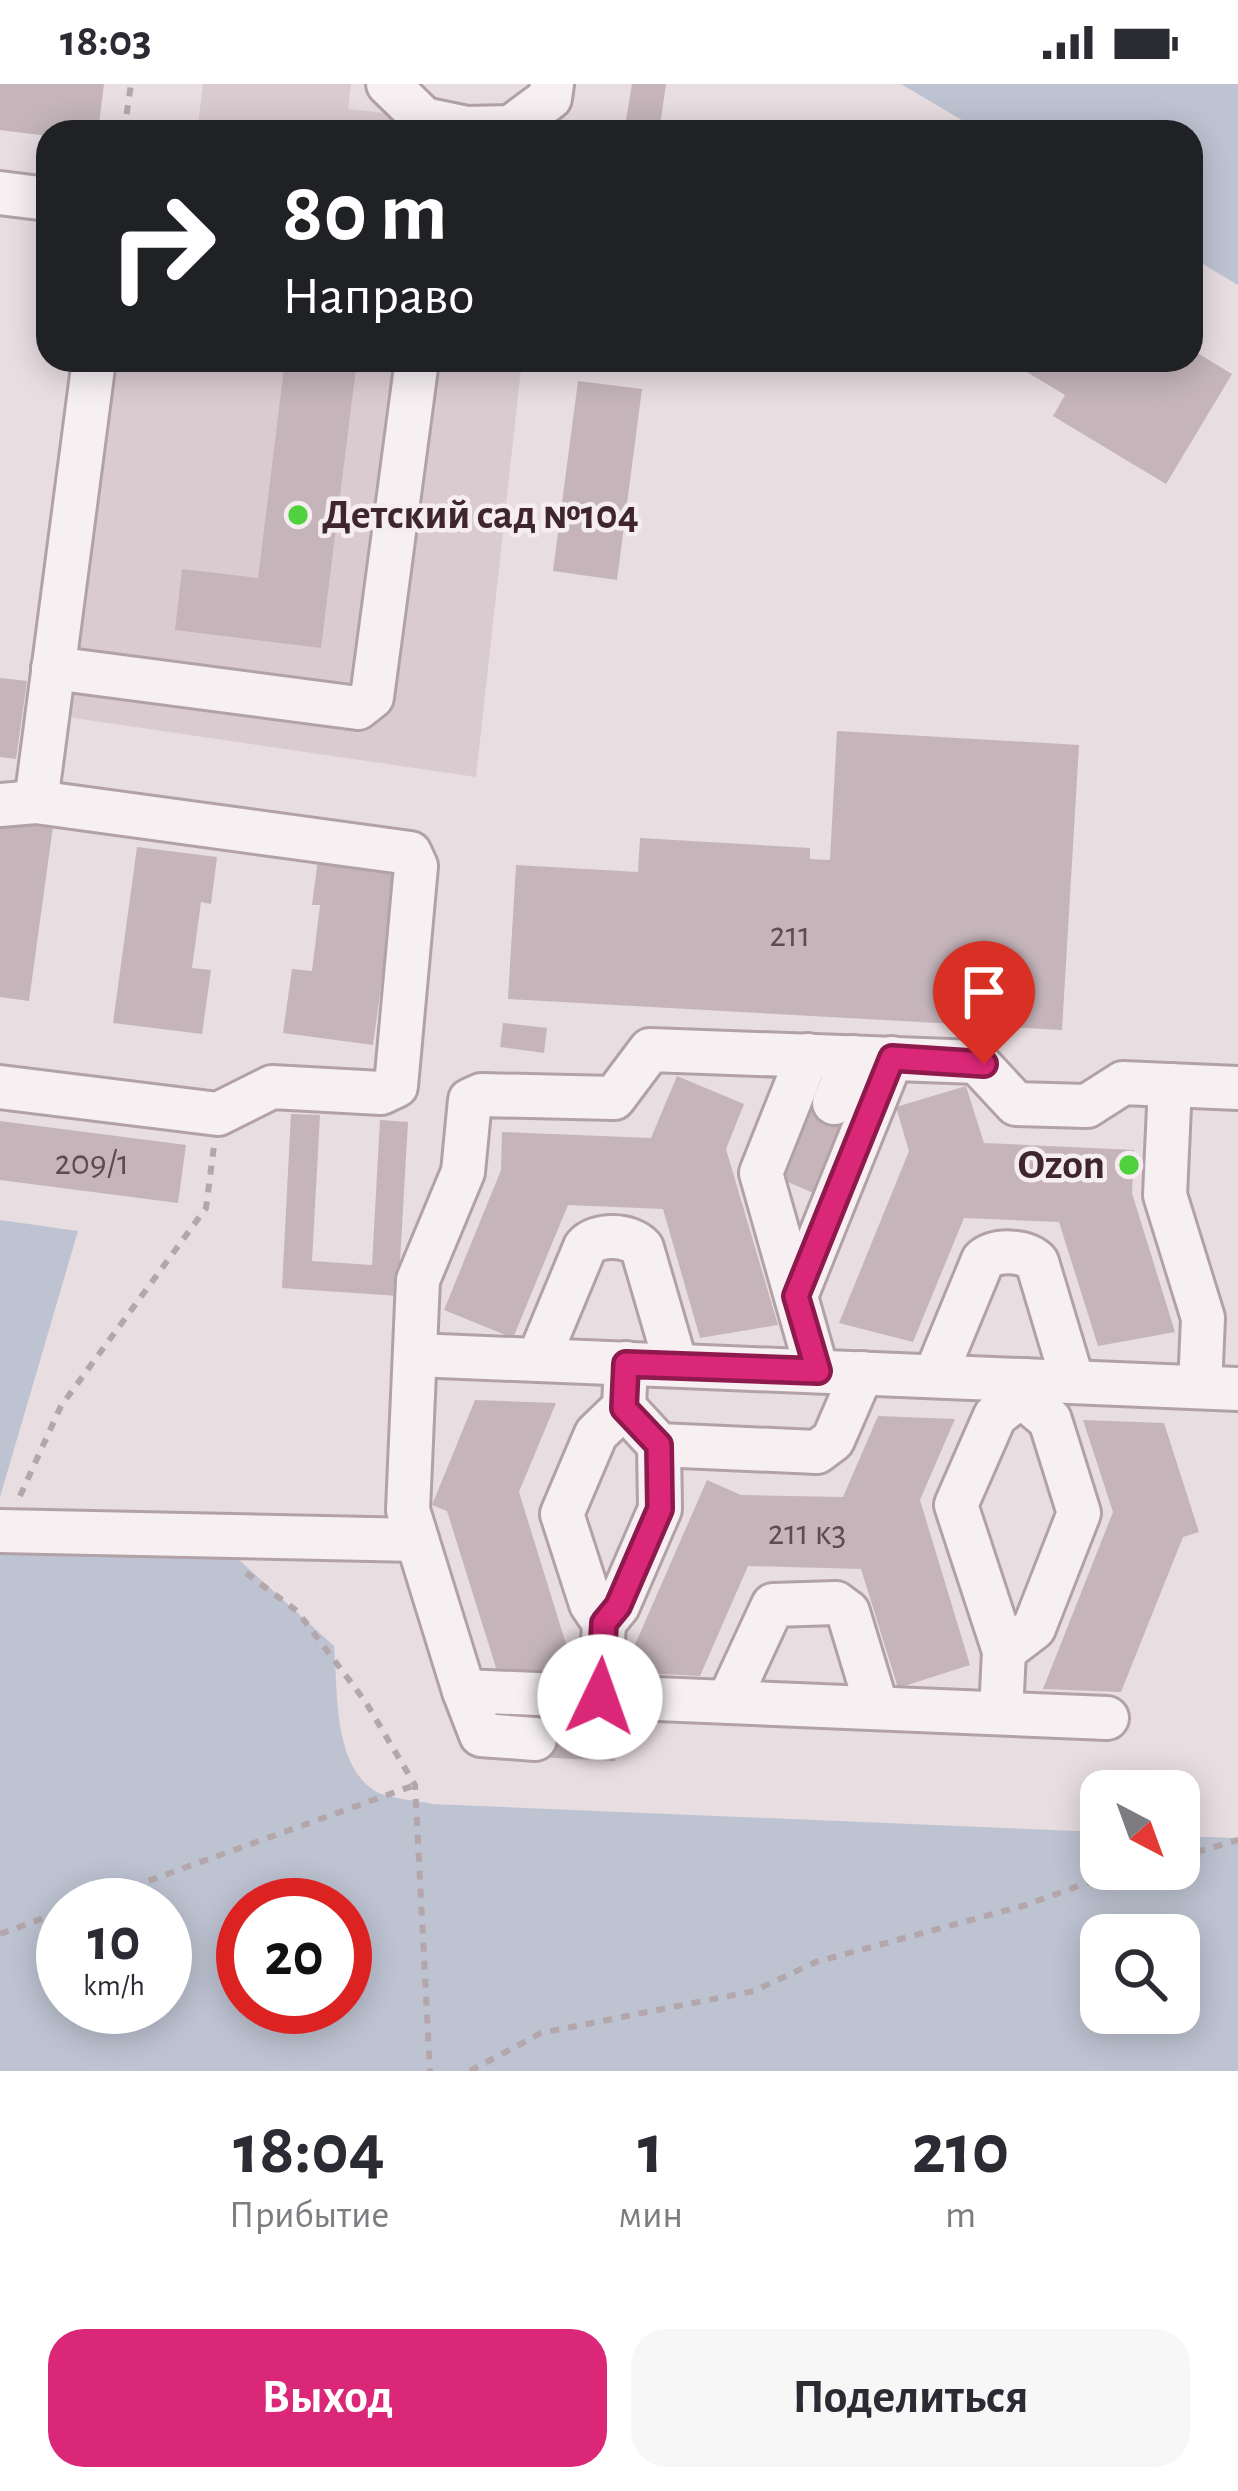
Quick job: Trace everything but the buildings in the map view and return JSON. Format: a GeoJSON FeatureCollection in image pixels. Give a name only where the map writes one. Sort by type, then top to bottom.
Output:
{"type":"FeatureCollection","features":[{"type":"Feature","properties":{"kind":"lane"},"geometry":{"type":"LineString","coordinates":[[388,84],[429,120]]}},
{"type":"Feature","properties":{"kind":"lane"},"geometry":{"type":"LineString","coordinates":[[520,120],[550,98],[552,84]]}},
{"type":"Feature","properties":{"kind":"lane"},"geometry":{"type":"LineString","coordinates":[[0,193],[36,198]]}},
{"type":"Feature","properties":{"kind":"lane"},"geometry":{"type":"LineString","coordinates":[[0,1087],[218,1114],[272,1087],[381,1093],[396,1086],[416,866],[410,853],[18,803],[53,668],[92,372]]}},
{"type":"Feature","properties":{"kind":"lane"},"geometry":{"type":"LineString","coordinates":[[53,668],[358,708],[367,705],[372,697],[415,372]]}},
{"type":"Feature","properties":{"kind":"lane"},"geometry":{"type":"LineString","coordinates":[[536,1739],[481,1735],[408,1510],[418,1280],[463,1172],[465,1110],[474,1097],[614,1098],[644,1055],[657,1049],[984,1064],[1003,1096],[1016,1104],[1087,1106],[1123,1083],[1238,1088]]}},
{"type":"Feature","properties":{"kind":"lane"},"geometry":{"type":"LineString","coordinates":[[808,1055],[761,1173],[818,1371]]}},
{"type":"Feature","properties":{"kind":"lane"},"geometry":{"type":"LineString","coordinates":[[834,1103],[873,1058]]}},
{"type":"Feature","properties":{"kind":"lane"},"geometry":{"type":"LineString","coordinates":[[796,1296],[873,1058]]}},
{"type":"Feature","properties":{"kind":"lane"},"geometry":{"type":"LineString","coordinates":[[415,1355],[935,1376],[1022,1388],[1073,1382],[1219,1388],[1165,1195],[1170,1085]]}},
{"type":"Feature","properties":{"kind":"lane"},"geometry":{"type":"LineString","coordinates":[[538,1360],[585,1246],[597,1238],[631,1239],[642,1248],[676,1365]]}},
{"type":"Feature","properties":{"kind":"lane"},"geometry":{"type":"LineString","coordinates":[[935,1376],[983,1260],[994,1253],[1026,1254],[1037,1262],[1073,1382]]}},
{"type":"Feature","properties":{"kind":"lane"},"geometry":{"type":"LineString","coordinates":[[604,1623],[591,1604],[562,1514],[596,1434],[624,1408],[626,1364]]}},
{"type":"Feature","properties":{"kind":"lane"},"geometry":{"type":"LineString","coordinates":[[659,1445],[827,1449],[862,1373]]}},
{"type":"Feature","properties":{"kind":"lane"},"geometry":{"type":"LineString","coordinates":[[1001,1713],[1004,1652],[956,1504],[994,1415],[1022,1388]]}},
{"type":"Feature","properties":{"kind":"lane"},"geometry":{"type":"LineString","coordinates":[[1004,1652],[1034,1628],[1079,1513],[1050,1420],[1022,1388]]}},
{"type":"Feature","properties":{"kind":"lane"},"geometry":{"type":"LineString","coordinates":[[600,1697],[604,1623],[618,1606],[660,1509],[659,1445],[624,1408]]}},
{"type":"Feature","properties":{"kind":"lane"},"geometry":{"type":"LineString","coordinates":[[2,1531],[417,1540]]}},
{"type":"Feature","properties":{"kind":"lane"},"geometry":{"type":"LineString","coordinates":[[728,1702],[773,1604],[836,1603],[848,1612],[877,1708]]}},
{"type":"Feature","properties":{"kind":"lane"},"geometry":{"type":"LineString","coordinates":[[464,1691],[1107,1718]]}},
{"type":"Feature","properties":{"kind":"path"},"geometry":{"type":"LineString","coordinates":[[126,120],[131,84]]}},
{"type":"Feature","properties":{"kind":"path"},"geometry":{"type":"LineString","coordinates":[[2,1531],[61,1406],[206,1208],[218,1114]]}},
{"type":"Feature","properties":{"kind":"path"},"geometry":{"type":"LineString","coordinates":[[194,1534],[297,1611],[365,1701],[415,1785],[430,2071]]}},
{"type":"Feature","properties":{"kind":"path"},"geometry":{"type":"LineString","coordinates":[[156,1878],[415,1785]]}},
{"type":"Feature","properties":{"kind":"path"},"geometry":{"type":"LineString","coordinates":[[1200,1851],[1238,1840]]}},
{"type":"Feature","properties":{"kind":"path"},"geometry":{"type":"LineString","coordinates":[[470,2071],[541,2033],[754,1991],[816,1962],[1026,1905],[1080,1885]]}},
{"type":"Feature","properties":{"kind":"path"},"geometry":{"type":"LineString","coordinates":[[0,1934],[36,1921]]}},
{"type":"Feature","properties":{"kind":"shaded area"},"geometry":{"type":"Polygon","coordinates":[[[203,84],[351,84],[348,109],[407,116],[406,120],[198,120],[203,84]]]}},
{"type":"Feature","properties":{"kind":"shaded area"},"geometry":{"type":"Polygon","coordinates":[[[901,84],[1238,84],[1238,285],[1203,264],[1203,120],[962,120],[901,84]]]}},
{"type":"Feature","properties":{"kind":"shaded area","name":"Детский сад №104"},"geometry":{"type":"Polygon","coordinates":[[[110,372],[521,372],[476,777],[67,717],[110,372]]]}},
{"type":"Feature","properties":{"kind":"shaded area"},"geometry":{"type":"Polygon","coordinates":[[[0,1220],[78,1231],[0,1497],[0,1220]]]}},
{"type":"Feature","properties":{"kind":"shaded area"},"geometry":{"type":"Polygon","coordinates":[[[0,1544],[226,1548],[334,1646],[344,1744],[361,1779],[388,1796],[432,1804],[1080,1831],[1080,1890],[1200,1890],[1200,1837],[1238,1838],[1238,2071],[0,2071],[0,1544]]]}},
{"type":"Feature","properties":{"kind":"place","name":"Детский сад №104"},"geometry":{"type":"Point","coordinates":[298,515]}},
{"type":"Feature","properties":{"kind":"place","name":"Ozon"},"geometry":{"type":"Point","coordinates":[1129,1165]}},
{"type":"Feature","properties":{"kind":"route"},"geometry":{"type":"LineString","coordinates":[[600,1697],[604,1623],[618,1606],[660,1509],[659,1445],[624,1408],[626,1364],[818,1371],[796,1296],[892,1058],[984,1064]]}}]}
